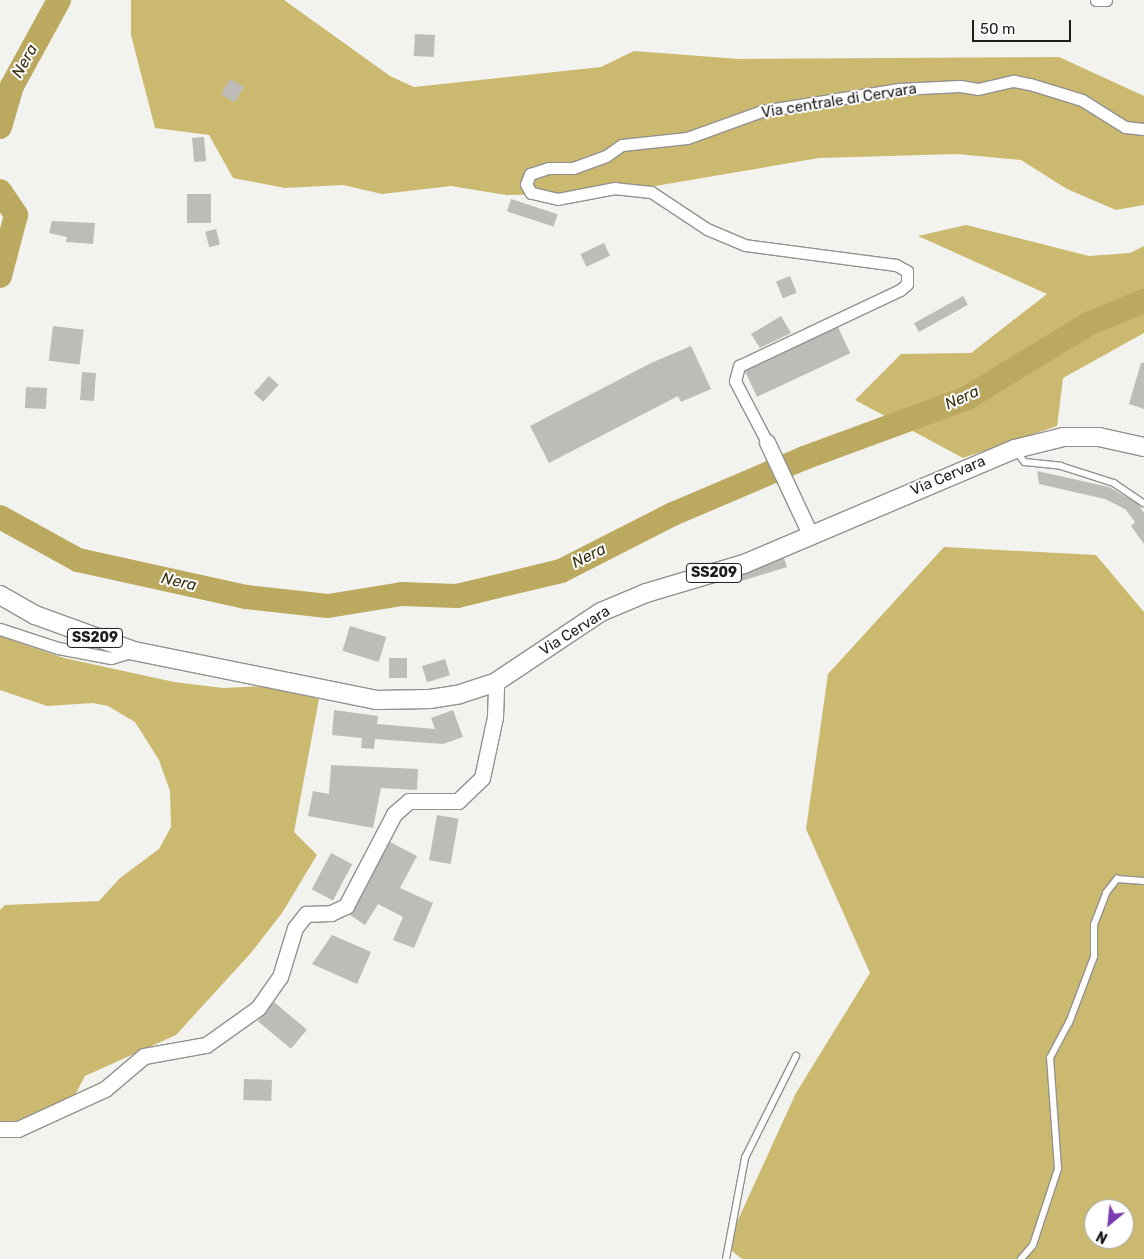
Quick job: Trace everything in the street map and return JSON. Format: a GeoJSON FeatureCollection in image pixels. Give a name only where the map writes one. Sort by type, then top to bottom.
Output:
{"type":"FeatureCollection","features":[{"type":"Feature","properties":{"kind":"main road","name":"Via Cervara"},"geometry":{"type":"LineString","coordinates":[[0,595],[35,614],[134,651],[376,700],[430,699],[496,682],[601,612],[646,593],[744,564],[1015,449],[1064,436],[1099,437],[1144,446]]}},
{"type":"Feature","properties":{"kind":"street"},"geometry":{"type":"LineString","coordinates":[[1096,0],[1106,0]]}},
{"type":"Feature","properties":{"kind":"street","name":"Via centrale di Cervara"},"geometry":{"type":"LineString","coordinates":[[811,536],[767,442],[735,381],[736,369],[900,290],[907,284],[907,271],[896,265],[745,245],[708,229],[651,192],[615,188],[558,199],[531,193],[526,184],[530,174],[548,168],[573,168],[606,156],[622,145],[687,138],[762,111],[899,90],[960,86],[978,90],[1014,81],[1082,100],[1124,127],[1144,129]]}},
{"type":"Feature","properties":{"kind":"street"},"geometry":{"type":"LineString","coordinates":[[0,629],[58,648],[111,658],[134,651]]}},
{"type":"Feature","properties":{"kind":"street"},"geometry":{"type":"LineString","coordinates":[[0,1129],[18,1130],[105,1089],[144,1056],[206,1045],[258,1008],[280,977],[295,928],[306,914],[331,913],[346,906],[394,814],[408,801],[458,801],[482,778],[495,717],[496,682]]}},
{"type":"Feature","properties":{"kind":"lane"},"geometry":{"type":"LineString","coordinates":[[1015,449],[1025,462],[1061,466],[1114,483],[1144,503]]}},
{"type":"Feature","properties":{"kind":"lane"},"geometry":{"type":"LineString","coordinates":[[1020,1259],[1032,1245],[1058,1169],[1050,1058],[1069,1023],[1094,957],[1094,925],[1106,894],[1117,879],[1144,880]]}},
{"type":"Feature","properties":{"kind":"lane"},"geometry":{"type":"LineString","coordinates":[[726,1259],[726,1246],[745,1158],[796,1056]]}},
{"type":"Feature","properties":{"kind":"shaded area"},"geometry":{"type":"Polygon","coordinates":[[[131,0],[284,0],[390,76],[414,87],[601,67],[634,51],[739,59],[1059,57],[1144,96],[1144,205],[1116,210],[1067,189],[1021,160],[957,154],[819,158],[614,193],[506,195],[451,186],[382,194],[343,185],[285,188],[233,178],[209,135],[155,128],[131,35],[131,0]]]}},
{"type":"Feature","properties":{"kind":"shaded area"},"geometry":{"type":"Polygon","coordinates":[[[966,225],[1089,256],[1130,253],[1144,246],[1144,333],[1063,378],[1057,426],[963,458],[855,400],[901,354],[971,353],[1047,294],[918,236],[966,225]]]}},
{"type":"Feature","properties":{"kind":"shaded area"},"geometry":{"type":"Polygon","coordinates":[[[944,547],[1096,555],[1144,612],[1144,1259],[742,1259],[726,1246],[796,1093],[870,973],[806,829],[828,674],[944,547]]]}},
{"type":"Feature","properties":{"kind":"shaded area"},"geometry":{"type":"Polygon","coordinates":[[[0,636],[64,658],[174,682],[223,688],[270,686],[319,699],[294,832],[317,855],[282,913],[250,954],[176,1035],[85,1076],[68,1108],[0,1125],[0,910],[5,905],[99,901],[120,878],[159,849],[171,827],[170,791],[159,760],[135,722],[108,706],[93,703],[47,706],[0,690],[0,636]]]}},
{"type":"Feature","properties":{"kind":"building"},"geometry":{"type":"Polygon","coordinates":[[[415,34],[435,35],[434,57],[414,56],[415,34]]]}},
{"type":"Feature","properties":{"kind":"building"},"geometry":{"type":"Polygon","coordinates":[[[230,79],[244,87],[235,103],[221,95],[230,79]]]}},
{"type":"Feature","properties":{"kind":"building"},"geometry":{"type":"Polygon","coordinates":[[[204,137],[206,161],[194,162],[192,138],[204,137]]]}},
{"type":"Feature","properties":{"kind":"building"},"geometry":{"type":"Polygon","coordinates":[[[187,194],[211,194],[211,223],[187,223],[187,194]]]}},
{"type":"Feature","properties":{"kind":"building"},"geometry":{"type":"Polygon","coordinates":[[[511,199],[558,214],[554,227],[507,211],[511,199]]]}},
{"type":"Feature","properties":{"kind":"building"},"geometry":{"type":"Polygon","coordinates":[[[52,221],[95,223],[93,244],[66,242],[67,237],[49,233],[52,221]]]}},
{"type":"Feature","properties":{"kind":"building"},"geometry":{"type":"Polygon","coordinates":[[[216,229],[220,245],[209,247],[205,232],[216,229]]]}},
{"type":"Feature","properties":{"kind":"building"},"geometry":{"type":"Polygon","coordinates":[[[604,243],[610,256],[586,267],[580,254],[604,243]]]}},
{"type":"Feature","properties":{"kind":"building"},"geometry":{"type":"Polygon","coordinates":[[[790,276],[797,293],[783,298],[776,282],[790,276]]]}},
{"type":"Feature","properties":{"kind":"building"},"geometry":{"type":"Polygon","coordinates":[[[963,296],[968,305],[919,332],[914,323],[963,296]]]}},
{"type":"Feature","properties":{"kind":"building"},"geometry":{"type":"Polygon","coordinates":[[[781,316],[791,333],[760,348],[751,334],[781,316]]]}},
{"type":"Feature","properties":{"kind":"building"},"geometry":{"type":"Polygon","coordinates":[[[53,326],[84,330],[80,365],[49,361],[53,326]]]}},
{"type":"Feature","properties":{"kind":"building"},"geometry":{"type":"Polygon","coordinates":[[[838,327],[850,353],[757,397],[745,371],[838,327]]]}},
{"type":"Feature","properties":{"kind":"building"},"geometry":{"type":"Polygon","coordinates":[[[691,346],[711,389],[681,402],[678,396],[549,463],[530,426],[651,363],[691,346]]]}},
{"type":"Feature","properties":{"kind":"building"},"geometry":{"type":"Polygon","coordinates":[[[1141,363],[1144,363],[1144,409],[1129,404],[1141,363]]]}},
{"type":"Feature","properties":{"kind":"building"},"geometry":{"type":"Polygon","coordinates":[[[82,372],[96,373],[94,401],[80,400],[82,372]]]}},
{"type":"Feature","properties":{"kind":"building"},"geometry":{"type":"Polygon","coordinates":[[[269,376],[279,385],[263,402],[254,393],[269,376]]]}},
{"type":"Feature","properties":{"kind":"building"},"geometry":{"type":"Polygon","coordinates":[[[26,387],[47,388],[46,409],[25,408],[26,387]]]}},
{"type":"Feature","properties":{"kind":"building"},"geometry":{"type":"Polygon","coordinates":[[[1037,471],[1109,487],[1138,504],[1144,513],[1144,544],[1131,526],[1135,522],[1125,509],[1105,499],[1039,484],[1037,471]]]}},
{"type":"Feature","properties":{"kind":"building"},"geometry":{"type":"Polygon","coordinates":[[[784,558],[787,567],[738,582],[737,577],[784,558]]]}},
{"type":"Feature","properties":{"kind":"building"},"geometry":{"type":"Polygon","coordinates":[[[350,626],[386,637],[379,662],[342,651],[350,626]]]}},
{"type":"Feature","properties":{"kind":"building"},"geometry":{"type":"Polygon","coordinates":[[[389,658],[407,658],[407,678],[389,678],[389,658]]]}},
{"type":"Feature","properties":{"kind":"building"},"geometry":{"type":"Polygon","coordinates":[[[445,659],[450,675],[427,682],[422,666],[445,659]]]}},
{"type":"Feature","properties":{"kind":"building"},"geometry":{"type":"Polygon","coordinates":[[[334,710],[378,716],[377,724],[435,729],[431,718],[453,710],[463,737],[443,744],[375,739],[374,749],[361,748],[362,738],[332,735],[334,710]]]}},
{"type":"Feature","properties":{"kind":"building"},"geometry":{"type":"Polygon","coordinates":[[[331,765],[418,769],[417,790],[381,788],[373,828],[308,816],[313,791],[329,794],[331,765]]]}},
{"type":"Feature","properties":{"kind":"building"},"geometry":{"type":"Polygon","coordinates":[[[437,815],[459,819],[451,864],[429,860],[437,815]]]}},
{"type":"Feature","properties":{"kind":"building"},"geometry":{"type":"Polygon","coordinates":[[[390,842],[417,856],[400,888],[433,903],[414,948],[393,940],[403,917],[378,904],[365,925],[350,915],[390,842]]]}},
{"type":"Feature","properties":{"kind":"building"},"geometry":{"type":"Polygon","coordinates":[[[331,853],[352,864],[333,900],[312,889],[331,853]]]}},
{"type":"Feature","properties":{"kind":"building"},"geometry":{"type":"Polygon","coordinates":[[[332,935],[371,952],[357,984],[312,964],[332,935]]]}},
{"type":"Feature","properties":{"kind":"building"},"geometry":{"type":"Polygon","coordinates":[[[274,1002],[307,1030],[291,1049],[258,1021],[274,1002]]]}},
{"type":"Feature","properties":{"kind":"building"},"geometry":{"type":"Polygon","coordinates":[[[244,1079],[272,1080],[271,1101],[243,1100],[244,1079]]]}},
{"type":"Feature","properties":{"kind":"waterway","name":"Nera"},"geometry":{"type":"LineString","coordinates":[[0,127],[12,86],[59,0]]}},
{"type":"Feature","properties":{"kind":"waterway","name":"Nera"},"geometry":{"type":"LineString","coordinates":[[0,191],[16,215],[0,276]]}},
{"type":"Feature","properties":{"kind":"waterway","name":"Nera"},"geometry":{"type":"LineString","coordinates":[[0,517],[78,560],[246,597],[328,606],[402,594],[457,596],[561,571],[673,514],[804,458],[967,398],[1090,323],[1144,301]]}}]}
